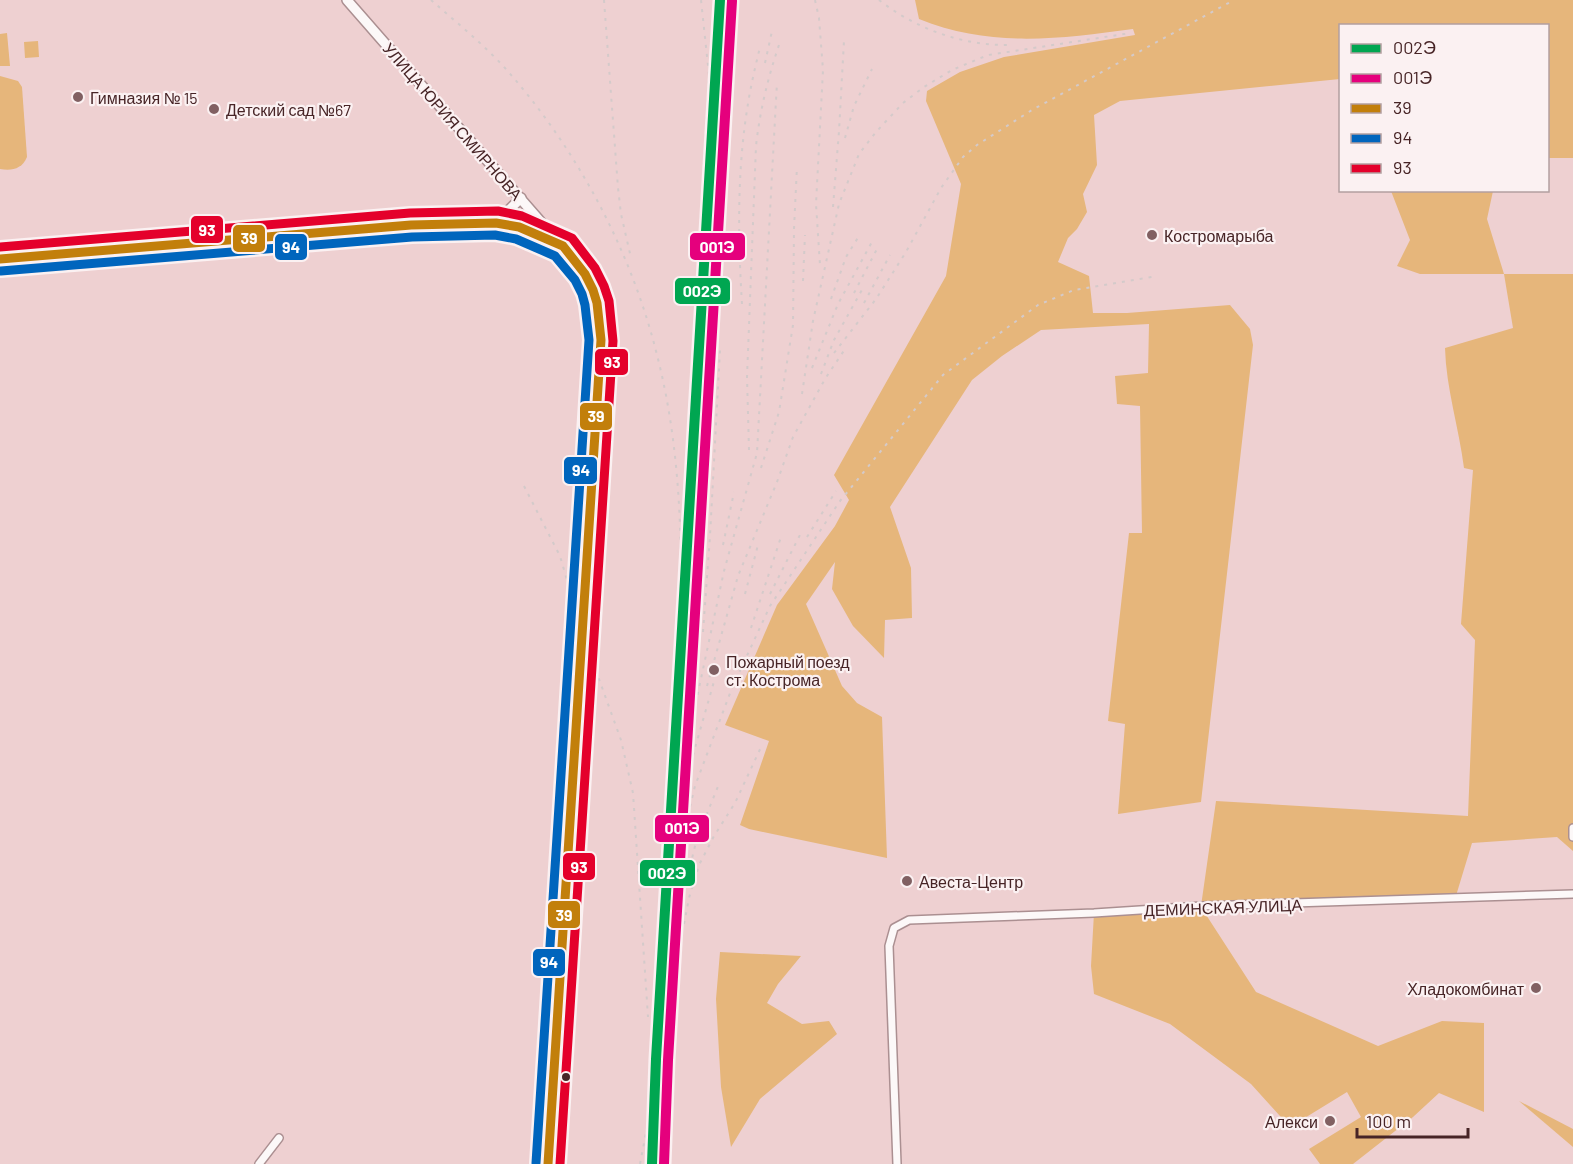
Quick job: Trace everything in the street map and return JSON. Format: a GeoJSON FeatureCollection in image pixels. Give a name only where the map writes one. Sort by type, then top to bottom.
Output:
{"type":"FeatureCollection","features":[{"type":"Feature","properties":{"kind":"main road","name":"УЛИЦА ЮРИЯ СМИРНОВА"},"geometry":{"type":"LineString","coordinates":[[347,0],[563,246],[585,274],[597,303],[601,340],[548,1164]]}},
{"type":"Feature","properties":{"kind":"main road"},"geometry":{"type":"LineString","coordinates":[[496,223],[520,198]]}},
{"type":"Feature","properties":{"kind":"main road"},"geometry":{"type":"LineString","coordinates":[[0,259],[411,225],[496,223],[519,227],[563,246]]}},
{"type":"Feature","properties":{"kind":"street"},"geometry":{"type":"LineString","coordinates":[[1573,828],[1573,837]]}},
{"type":"Feature","properties":{"kind":"street","name":"ДЕМИНСКАЯ УЛИЦА"},"geometry":{"type":"LineString","coordinates":[[897,1164],[889,946],[894,928],[909,920],[1212,906],[1573,894]]}},
{"type":"Feature","properties":{"kind":"street"},"geometry":{"type":"LineString","coordinates":[[259,1164],[279,1138]]}},
{"type":"Feature","properties":{"kind":"shaded area"},"geometry":{"type":"Polygon","coordinates":[[[915,0],[1573,0],[1573,158],[1549,158],[1549,24],[1339,24],[1339,79],[1120,101],[1094,115],[1097,165],[1083,194],[1087,212],[1077,229],[1068,238],[1058,262],[1089,276],[1093,313],[1127,313],[1230,305],[1250,329],[1253,345],[1201,802],[1118,814],[1125,724],[1108,721],[1129,533],[1142,533],[1140,406],[1117,404],[1115,376],[1148,373],[1149,324],[1041,330],[1002,356],[972,380],[890,507],[911,568],[912,618],[885,620],[884,658],[853,626],[832,589],[835,562],[806,604],[842,686],[857,703],[882,717],[887,858],[749,829],[740,825],[769,741],[725,725],[777,605],[835,526],[849,500],[834,475],[946,276],[961,184],[926,101],[927,91],[960,72],[1004,57],[1135,35],[1133,29],[1052,38],[999,38],[946,28],[919,19],[915,0]]]}},
{"type":"Feature","properties":{"kind":"shaded area"},"geometry":{"type":"Polygon","coordinates":[[[7,33],[10,66],[0,66],[0,34],[7,33]]]}},
{"type":"Feature","properties":{"kind":"shaded area"},"geometry":{"type":"Polygon","coordinates":[[[38,41],[39,57],[25,58],[24,42],[38,41]]]}},
{"type":"Feature","properties":{"kind":"shaded area"},"geometry":{"type":"Polygon","coordinates":[[[0,76],[18,81],[22,87],[27,157],[19,167],[9,170],[0,169],[0,76]]]}},
{"type":"Feature","properties":{"kind":"shaded area"},"geometry":{"type":"Polygon","coordinates":[[[1391,192],[1493,192],[1487,219],[1504,274],[1420,274],[1397,266],[1410,240],[1391,192]]]}},
{"type":"Feature","properties":{"kind":"shaded area"},"geometry":{"type":"Polygon","coordinates":[[[1504,274],[1573,274],[1573,851],[1557,837],[1472,843],[1455,899],[1201,907],[1256,992],[1378,1046],[1442,1021],[1484,1023],[1484,1112],[1439,1093],[1413,1117],[1353,1164],[1320,1164],[1309,1149],[1361,1117],[1347,1092],[1290,1127],[1251,1084],[1170,1024],[1094,994],[1091,966],[1094,913],[1201,906],[1216,801],[1468,816],[1475,640],[1461,624],[1473,470],[1464,468],[1445,348],[1513,328],[1504,274]]]}},
{"type":"Feature","properties":{"kind":"shaded area"},"geometry":{"type":"Polygon","coordinates":[[[720,952],[801,956],[778,984],[767,1003],[802,1024],[829,1021],[837,1034],[760,1099],[731,1147],[721,1087],[716,999],[720,952]]]}},
{"type":"Feature","properties":{"kind":"shaded area"},"geometry":{"type":"Polygon","coordinates":[[[1519,1101],[1573,1129],[1573,1147],[1519,1101]]]}},
{"type":"Feature","properties":{"kind":"railway"},"geometry":{"type":"LineString","coordinates":[[431,0],[505,68],[531,99],[578,167],[598,202],[632,277],[657,355],[669,411],[676,467],[681,581],[650,1077]]}},
{"type":"Feature","properties":{"kind":"railway"},"geometry":{"type":"LineString","coordinates":[[604,0],[618,188],[631,258]]}},
{"type":"Feature","properties":{"kind":"railway"},"geometry":{"type":"LineString","coordinates":[[685,488],[709,75],[701,0]]}},
{"type":"Feature","properties":{"kind":"railway"},"geometry":{"type":"LineString","coordinates":[[679,779],[726,0]]}},
{"type":"Feature","properties":{"kind":"railway"},"geometry":{"type":"LineString","coordinates":[[815,0],[819,18],[823,70],[816,204],[820,265]]}},
{"type":"Feature","properties":{"kind":"railway"},"geometry":{"type":"LineString","coordinates":[[879,0],[908,19],[941,34],[993,45],[1011,45]]}},
{"type":"Feature","properties":{"kind":"railway"},"geometry":{"type":"LineString","coordinates":[[834,353],[876,299],[906,252],[941,188],[963,157],[977,145],[1032,110],[1234,0]]}},
{"type":"Feature","properties":{"kind":"railway"},"geometry":{"type":"LineString","coordinates":[[765,63],[772,31]]}},
{"type":"Feature","properties":{"kind":"railway"},"geometry":{"type":"LineString","coordinates":[[802,394],[813,321],[839,204],[859,154],[876,132],[903,103],[924,87],[952,70],[988,55],[1131,33]]}},
{"type":"Feature","properties":{"kind":"railway"},"geometry":{"type":"LineString","coordinates":[[833,207],[844,41]]}},
{"type":"Feature","properties":{"kind":"railway"},"geometry":{"type":"LineString","coordinates":[[749,450],[747,377],[756,146],[765,94],[780,42]]}},
{"type":"Feature","properties":{"kind":"railway"},"geometry":{"type":"LineString","coordinates":[[742,304],[739,231],[741,158],[748,102],[760,47]]}},
{"type":"Feature","properties":{"kind":"railway"},"geometry":{"type":"LineString","coordinates":[[845,138],[854,106],[872,69]]}},
{"type":"Feature","properties":{"kind":"railway"},"geometry":{"type":"LineString","coordinates":[[690,730],[724,571],[757,453],[777,82]]}},
{"type":"Feature","properties":{"kind":"railway"},"geometry":{"type":"LineString","coordinates":[[761,468],[779,412],[793,325],[797,166]]}},
{"type":"Feature","properties":{"kind":"railway"},"geometry":{"type":"LineString","coordinates":[[803,281],[805,235]]}},
{"type":"Feature","properties":{"kind":"railway"},"geometry":{"type":"LineString","coordinates":[[831,299],[846,257],[859,236]]}},
{"type":"Feature","properties":{"kind":"railway"},"geometry":{"type":"LineString","coordinates":[[812,368],[838,304],[873,240]]}},
{"type":"Feature","properties":{"kind":"railway"},"geometry":{"type":"LineString","coordinates":[[854,293],[878,247]]}},
{"type":"Feature","properties":{"kind":"railway"},"geometry":{"type":"LineString","coordinates":[[864,303],[890,255]]}},
{"type":"Feature","properties":{"kind":"railway"},"geometry":{"type":"LineString","coordinates":[[679,887],[689,811],[695,786],[732,688],[770,606],[840,501],[943,375],[1038,305],[1074,290],[1157,276]]}},
{"type":"Feature","properties":{"kind":"railway"},"geometry":{"type":"LineString","coordinates":[[821,374],[834,340],[863,288]]}},
{"type":"Feature","properties":{"kind":"railway"},"geometry":{"type":"LineString","coordinates":[[707,686],[738,576],[793,437],[825,379],[845,349]]}},
{"type":"Feature","properties":{"kind":"railway"},"geometry":{"type":"LineString","coordinates":[[703,632],[720,350]]}},
{"type":"Feature","properties":{"kind":"railway"},"geometry":{"type":"LineString","coordinates":[[524,486],[560,556],[582,632],[621,740],[633,793],[648,1017]]}},
{"type":"Feature","properties":{"kind":"railway"},"geometry":{"type":"LineString","coordinates":[[807,537],[836,491]]}},
{"type":"Feature","properties":{"kind":"railway"},"geometry":{"type":"LineString","coordinates":[[723,545],[734,492]]}},
{"type":"Feature","properties":{"kind":"railway"},"geometry":{"type":"LineString","coordinates":[[770,594],[802,531]]}},
{"type":"Feature","properties":{"kind":"railway"},"geometry":{"type":"LineString","coordinates":[[751,628],[782,534]]}},
{"type":"Feature","properties":{"kind":"railway"},"geometry":{"type":"LineString","coordinates":[[745,594],[758,545]]}},
{"type":"Feature","properties":{"kind":"railway"},"geometry":{"type":"LineString","coordinates":[[688,782],[691,762],[715,678]]}},
{"type":"Feature","properties":{"kind":"railway"},"geometry":{"type":"LineString","coordinates":[[684,924],[699,865],[735,803],[762,745]]}},
{"type":"Feature","properties":{"kind":"railway"},"geometry":{"type":"LineString","coordinates":[[676,824],[683,772]]}},
{"type":"Feature","properties":{"kind":"railway"},"geometry":{"type":"LineString","coordinates":[[688,875],[697,838],[719,784]]}},
{"type":"Feature","properties":{"kind":"railway"},"geometry":{"type":"LineString","coordinates":[[670,881],[676,834]]}},
{"type":"Feature","properties":{"kind":"railway"},"geometry":{"type":"LineString","coordinates":[[674,974],[679,881]]}},
{"type":"Feature","properties":{"kind":"railway"},"geometry":{"type":"LineString","coordinates":[[676,1016],[679,964]]}},
{"type":"Feature","properties":{"kind":"railway"},"geometry":{"type":"LineString","coordinates":[[640,1164],[648,1122],[650,1068]]}},
{"type":"Feature","properties":{"kind":"railway"},"geometry":{"type":"LineString","coordinates":[[651,1135],[652,1162]]}},
{"type":"Feature","properties":{"kind":"transit line","name":"002Э"},"geometry":{"type":"LineString","coordinates":[[652,1164],[656,1059],[720,0]]}},
{"type":"Feature","properties":{"kind":"transit line","name":"001Э"},"geometry":{"type":"LineString","coordinates":[[664,1164],[668,1060],[732,1]]}},
{"type":"Feature","properties":{"kind":"transit line","name":"93"},"geometry":{"type":"LineString","coordinates":[[0,247],[410,213],[498,211],[522,216],[572,238],[595,268],[609,301],[613,341],[560,1164]]}},
{"type":"Feature","properties":{"kind":"transit line","name":"39"},"geometry":{"type":"LineString","coordinates":[[0,259],[411,225],[496,223],[519,227],[563,246],[585,274],[597,303],[601,340],[548,1164]]}},
{"type":"Feature","properties":{"kind":"transit line","name":"94"},"geometry":{"type":"LineString","coordinates":[[1,271],[412,237],[495,235],[516,239],[555,256],[575,280],[585,305],[589,340],[536,1163]]}},
{"type":"Feature","properties":{"kind":"place","name":"Гимназия № 15"},"geometry":{"type":"Point","coordinates":[78,97]}},
{"type":"Feature","properties":{"kind":"place","name":"Детский сад №67"},"geometry":{"type":"Point","coordinates":[214,109]}},
{"type":"Feature","properties":{"kind":"place","name":"Костромарыба"},"geometry":{"type":"Point","coordinates":[1152,235]}},
{"type":"Feature","properties":{"kind":"place","name":"Пожарный поезд ст. Кострома"},"geometry":{"type":"Point","coordinates":[714,670]}},
{"type":"Feature","properties":{"kind":"place","name":"Авеста-Центр"},"geometry":{"type":"Point","coordinates":[907,881]}},
{"type":"Feature","properties":{"kind":"place","name":"Хладокомбинат"},"geometry":{"type":"Point","coordinates":[1536,988]}},
{"type":"Feature","properties":{"kind":"place","name":"Алекси"},"geometry":{"type":"Point","coordinates":[1330,1121]}}]}
